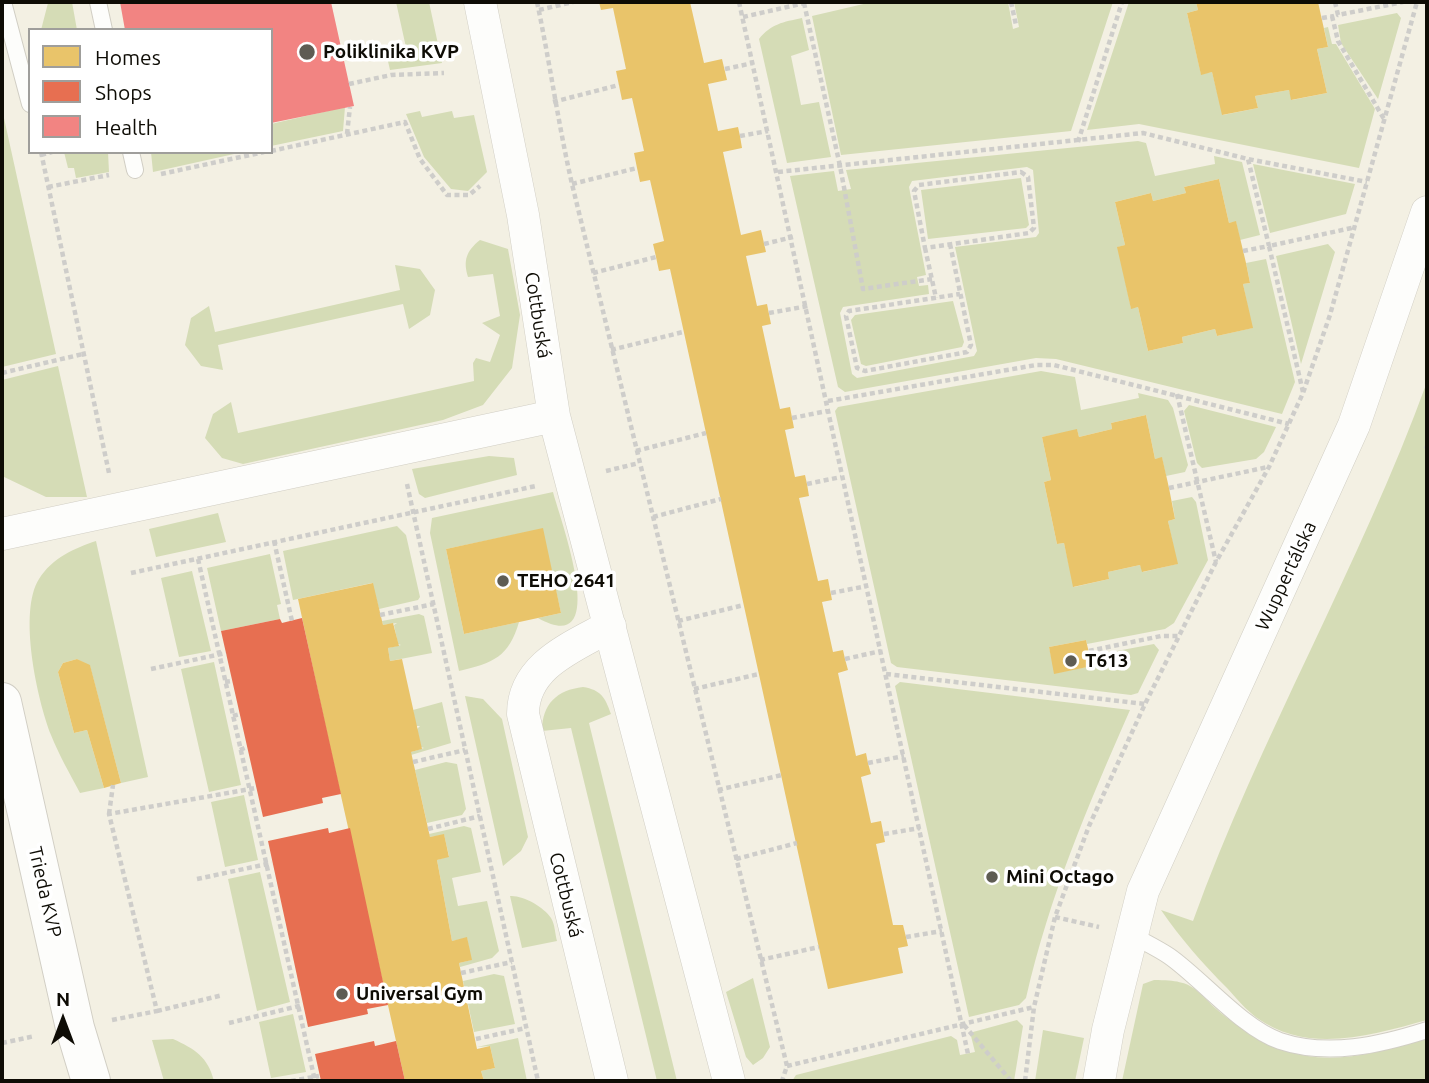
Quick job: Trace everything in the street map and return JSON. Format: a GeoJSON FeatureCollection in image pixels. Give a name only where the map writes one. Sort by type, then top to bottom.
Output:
{"type":"FeatureCollection","features":[{"type":"Feature","properties":{"kind":"street","name":"Cottbuská"},"geometry":{"type":"LineString","coordinates":[[480,2],[523,215],[554,416],[729,1081]]}},
{"type":"Feature","properties":{"kind":"street","name":"Wuppertálska"},"geometry":{"type":"LineString","coordinates":[[1100,1081],[1108,1030],[1143,891],[1354,425],[1427,212]]}},
{"type":"Feature","properties":{"kind":"street"},"geometry":{"type":"LineString","coordinates":[[2,534],[554,416]]}},
{"type":"Feature","properties":{"kind":"street","name":"Cottbuská"},"geometry":{"type":"LineString","coordinates":[[610,626],[554,658],[533,678],[523,701],[525,727],[612,1081]]}},
{"type":"Feature","properties":{"kind":"street","name":"Trieda KVP"},"geometry":{"type":"LineString","coordinates":[[2,702],[75,1028],[91,1081]]}},
{"type":"Feature","properties":{"kind":"street"},"geometry":{"type":"LineString","coordinates":[[62,1081],[75,1028]]}},
{"type":"Feature","properties":{"kind":"lane"},"geometry":{"type":"LineString","coordinates":[[3,2],[28,92]]}},
{"type":"Feature","properties":{"kind":"lane"},"geometry":{"type":"LineString","coordinates":[[97,2],[104,28]]}},
{"type":"Feature","properties":{"kind":"lane"},"geometry":{"type":"LineString","coordinates":[[131,154],[135,170]]}},
{"type":"Feature","properties":{"kind":"lane"},"geometry":{"type":"LineString","coordinates":[[1132,935],[1169,956],[1240,1015],[1278,1041],[1313,1048],[1362,1047],[1427,1030]]}},
{"type":"Feature","properties":{"kind":"path"},"geometry":{"type":"LineString","coordinates":[[537,2],[553,80],[553,102],[611,350],[787,1066],[782,1081]]}},
{"type":"Feature","properties":{"kind":"path"},"geometry":{"type":"LineString","coordinates":[[539,10],[573,2]]}},
{"type":"Feature","properties":{"kind":"path"},"geometry":{"type":"LineString","coordinates":[[739,2],[793,237],[828,401],[827,411],[841,477],[964,1024],[968,1054]]}},
{"type":"Feature","properties":{"kind":"path"},"geometry":{"type":"LineString","coordinates":[[743,17],[806,2],[863,289],[932,279]]}},
{"type":"Feature","properties":{"kind":"path"},"geometry":{"type":"LineString","coordinates":[[1011,2],[1016,25]]}},
{"type":"Feature","properties":{"kind":"path"},"geometry":{"type":"LineString","coordinates":[[1078,142],[1122,2]]}},
{"type":"Feature","properties":{"kind":"path"},"geometry":{"type":"LineString","coordinates":[[1335,2],[1338,41],[1385,120]]}},
{"type":"Feature","properties":{"kind":"path"},"geometry":{"type":"LineString","coordinates":[[1322,18],[1403,2]]}},
{"type":"Feature","properties":{"kind":"path"},"geometry":{"type":"LineString","coordinates":[[1024,1081],[1034,1007],[1055,917],[1089,826],[1145,704],[1216,562],[1269,467],[1303,393],[1356,227],[1417,2]]}},
{"type":"Feature","properties":{"kind":"path"},"geometry":{"type":"LineString","coordinates":[[725,69],[753,62]]}},
{"type":"Feature","properties":{"kind":"path"},"geometry":{"type":"LineString","coordinates":[[349,83],[391,75],[444,73]]}},
{"type":"Feature","properties":{"kind":"path"},"geometry":{"type":"LineString","coordinates":[[553,102],[619,85]]}},
{"type":"Feature","properties":{"kind":"path"},"geometry":{"type":"LineString","coordinates":[[347,134],[349,107]]}},
{"type":"Feature","properties":{"kind":"path"},"geometry":{"type":"LineString","coordinates":[[273,151],[405,122],[420,159],[447,195],[469,195],[485,180]]}},
{"type":"Feature","properties":{"kind":"path"},"geometry":{"type":"LineString","coordinates":[[740,136],[768,131]]}},
{"type":"Feature","properties":{"kind":"path"},"geometry":{"type":"LineString","coordinates":[[778,172],[1143,133],[1248,159],[1367,182]]}},
{"type":"Feature","properties":{"kind":"path"},"geometry":{"type":"LineString","coordinates":[[41,154],[117,509]]}},
{"type":"Feature","properties":{"kind":"path"},"geometry":{"type":"LineString","coordinates":[[1248,159],[1303,393]]}},
{"type":"Feature","properties":{"kind":"path"},"geometry":{"type":"LineString","coordinates":[[572,184],[637,168]]}},
{"type":"Feature","properties":{"kind":"path"},"geometry":{"type":"LineString","coordinates":[[925,248],[1030,233],[1034,228],[1028,177],[1021,172],[919,185],[914,191],[925,248],[936,298]]}},
{"type":"Feature","properties":{"kind":"path"},"geometry":{"type":"LineString","coordinates":[[1243,251],[1356,227]]}},
{"type":"Feature","properties":{"kind":"path"},"geometry":{"type":"LineString","coordinates":[[764,244],[793,237]]}},
{"type":"Feature","properties":{"kind":"path"},"geometry":{"type":"LineString","coordinates":[[950,244],[971,345],[967,352],[865,371],[857,368],[846,316],[849,311],[960,295]]}},
{"type":"Feature","properties":{"kind":"path"},"geometry":{"type":"LineString","coordinates":[[593,273],[656,257]]}},
{"type":"Feature","properties":{"kind":"path"},"geometry":{"type":"LineString","coordinates":[[769,313],[808,306]]}},
{"type":"Feature","properties":{"kind":"path"},"geometry":{"type":"LineString","coordinates":[[611,350],[683,332]]}},
{"type":"Feature","properties":{"kind":"path"},"geometry":{"type":"LineString","coordinates":[[2,373],[83,354]]}},
{"type":"Feature","properties":{"kind":"path"},"geometry":{"type":"LineString","coordinates":[[828,401],[1036,365],[1054,365],[1289,424]]}},
{"type":"Feature","properties":{"kind":"path"},"geometry":{"type":"LineString","coordinates":[[1177,394],[1216,562]]}},
{"type":"Feature","properties":{"kind":"path"},"geometry":{"type":"LineString","coordinates":[[792,418],[827,411]]}},
{"type":"Feature","properties":{"kind":"path"},"geometry":{"type":"LineString","coordinates":[[636,451],[706,433]]}},
{"type":"Feature","properties":{"kind":"path"},"geometry":{"type":"LineString","coordinates":[[131,573],[639,463]]}},
{"type":"Feature","properties":{"kind":"path"},"geometry":{"type":"LineString","coordinates":[[1169,488],[1269,467]]}},
{"type":"Feature","properties":{"kind":"path"},"geometry":{"type":"LineString","coordinates":[[807,484],[841,477]]}},
{"type":"Feature","properties":{"kind":"path"},"geometry":{"type":"LineString","coordinates":[[653,517],[721,499]]}},
{"type":"Feature","properties":{"kind":"path"},"geometry":{"type":"LineString","coordinates":[[413,511],[538,1081]]}},
{"type":"Feature","properties":{"kind":"path"},"geometry":{"type":"LineString","coordinates":[[274,541],[292,621]]}},
{"type":"Feature","properties":{"kind":"path"},"geometry":{"type":"LineString","coordinates":[[198,559],[316,1078],[291,1081]]}},
{"type":"Feature","properties":{"kind":"path"},"geometry":{"type":"LineString","coordinates":[[831,593],[867,586]]}},
{"type":"Feature","properties":{"kind":"path"},"geometry":{"type":"LineString","coordinates":[[380,615],[434,604]]}},
{"type":"Feature","properties":{"kind":"path"},"geometry":{"type":"LineString","coordinates":[[678,621],[744,605]]}},
{"type":"Feature","properties":{"kind":"path"},"geometry":{"type":"LineString","coordinates":[[1089,650],[1161,636],[1179,636]]}},
{"type":"Feature","properties":{"kind":"path"},"geometry":{"type":"LineString","coordinates":[[845,659],[881,651]]}},
{"type":"Feature","properties":{"kind":"path"},"geometry":{"type":"LineString","coordinates":[[151,669],[226,653]]}},
{"type":"Feature","properties":{"kind":"path"},"geometry":{"type":"LineString","coordinates":[[694,689],[759,674]]}},
{"type":"Feature","properties":{"kind":"path"},"geometry":{"type":"LineString","coordinates":[[886,674],[1145,704]]}},
{"type":"Feature","properties":{"kind":"path"},"geometry":{"type":"LineString","coordinates":[[225,682],[232,681]]}},
{"type":"Feature","properties":{"kind":"path"},"geometry":{"type":"LineString","coordinates":[[233,716],[240,714]]}},
{"type":"Feature","properties":{"kind":"path"},"geometry":{"type":"LineString","coordinates":[[240,750],[247,747]]}},
{"type":"Feature","properties":{"kind":"path"},"geometry":{"type":"LineString","coordinates":[[413,762],[465,750]]}},
{"type":"Feature","properties":{"kind":"path"},"geometry":{"type":"LineString","coordinates":[[868,763],[904,756]]}},
{"type":"Feature","properties":{"kind":"path"},"geometry":{"type":"LineString","coordinates":[[718,790],[782,775]]}},
{"type":"Feature","properties":{"kind":"path"},"geometry":{"type":"LineString","coordinates":[[113,785],[109,814],[158,1011]]}},
{"type":"Feature","properties":{"kind":"path"},"geometry":{"type":"LineString","coordinates":[[109,814],[256,788]]}},
{"type":"Feature","properties":{"kind":"path"},"geometry":{"type":"LineString","coordinates":[[428,829],[480,816]]}},
{"type":"Feature","properties":{"kind":"path"},"geometry":{"type":"LineString","coordinates":[[884,834],[919,828]]}},
{"type":"Feature","properties":{"kind":"path"},"geometry":{"type":"LineString","coordinates":[[736,859],[797,843]]}},
{"type":"Feature","properties":{"kind":"path"},"geometry":{"type":"LineString","coordinates":[[197,879],[269,863]]}},
{"type":"Feature","properties":{"kind":"path"},"geometry":{"type":"LineString","coordinates":[[906,937],[942,931]]}},
{"type":"Feature","properties":{"kind":"path"},"geometry":{"type":"LineString","coordinates":[[760,960],[818,947]]}},
{"type":"Feature","properties":{"kind":"path"},"geometry":{"type":"LineString","coordinates":[[461,973],[512,962]]}},
{"type":"Feature","properties":{"kind":"path"},"geometry":{"type":"LineString","coordinates":[[2,1043],[223,995]]}},
{"type":"Feature","properties":{"kind":"path"},"geometry":{"type":"LineString","coordinates":[[229,1023],[300,1005]]}},
{"type":"Feature","properties":{"kind":"path"},"geometry":{"type":"LineString","coordinates":[[787,1066],[1034,1007]]}},
{"type":"Feature","properties":{"kind":"path"},"geometry":{"type":"LineString","coordinates":[[964,1024],[1012,1081]]}},
{"type":"Feature","properties":{"kind":"path"},"geometry":{"type":"LineString","coordinates":[[476,1039],[526,1028]]}},
{"type":"Feature","properties":{"kind":"green space"},"geometry":{"type":"Polygon","coordinates":[[[72,2],[77,28],[42,28],[48,3],[72,2]]]}},
{"type":"Feature","properties":{"kind":"green space"},"geometry":{"type":"Polygon","coordinates":[[[396,2],[429,2],[442,63],[390,70],[387,57],[409,61],[396,2]]]}},
{"type":"Feature","properties":{"kind":"green space"},"geometry":{"type":"Polygon","coordinates":[[[872,2],[1008,2],[1013,29],[1019,27],[1014,2],[1113,2],[1071,131],[841,155],[812,16],[872,2]]]}},
{"type":"Feature","properties":{"kind":"green space"},"geometry":{"type":"Polygon","coordinates":[[[1129,2],[1196,2],[1198,10],[1187,13],[1201,74],[1212,72],[1223,115],[1258,108],[1255,96],[1289,90],[1292,100],[1327,93],[1317,49],[1328,47],[1324,28],[1328,27],[1332,44],[1336,44],[1375,109],[1359,168],[1139,124],[1087,130],[1129,2]]]}},
{"type":"Feature","properties":{"kind":"green space"},"geometry":{"type":"Polygon","coordinates":[[[1397,13],[1401,18],[1378,99],[1341,43],[1338,25],[1397,13]]]}},
{"type":"Feature","properties":{"kind":"green space"},"geometry":{"type":"Polygon","coordinates":[[[802,18],[809,50],[791,56],[801,105],[819,102],[831,157],[787,163],[759,39],[783,22],[802,18]]]}},
{"type":"Feature","properties":{"kind":"green space"},"geometry":{"type":"Polygon","coordinates":[[[345,107],[343,131],[273,146],[273,124],[345,107]]]}},
{"type":"Feature","properties":{"kind":"green space"},"geometry":{"type":"Polygon","coordinates":[[[2,109],[56,354],[2,367],[2,109]]]}},
{"type":"Feature","properties":{"kind":"green space"},"geometry":{"type":"Polygon","coordinates":[[[420,111],[422,117],[452,111],[454,118],[474,115],[487,172],[468,191],[451,189],[424,157],[406,114],[420,111]]]}},
{"type":"Feature","properties":{"kind":"green space"},"geometry":{"type":"Polygon","coordinates":[[[1138,141],[1146,143],[1155,176],[1215,164],[1214,156],[1242,162],[1260,235],[1240,240],[1236,222],[1229,223],[1219,179],[1184,187],[1186,193],[1153,201],[1151,193],[1115,202],[1125,245],[1118,247],[1131,308],[1138,307],[1148,351],[1183,343],[1182,337],[1215,329],[1217,336],[1252,328],[1243,284],[1250,283],[1246,263],[1266,259],[1295,382],[1282,414],[1056,359],[1036,358],[845,392],[838,387],[790,176],[834,171],[838,191],[851,189],[846,170],[1138,141]],[[1027,167],[912,181],[909,187],[926,275],[917,277],[919,286],[928,285],[929,294],[843,307],[840,313],[852,374],[857,378],[974,356],[977,351],[955,247],[1036,237],[1039,233],[1033,170],[1027,167]]]}},
{"type":"Feature","properties":{"kind":"green space"},"geometry":{"type":"Polygon","coordinates":[[[64,154],[108,154],[109,172],[76,178],[74,168],[68,168],[64,154]]]}},
{"type":"Feature","properties":{"kind":"green space"},"geometry":{"type":"Polygon","coordinates":[[[151,154],[234,154],[153,172],[151,154]]]}},
{"type":"Feature","properties":{"kind":"green space"},"geometry":{"type":"Polygon","coordinates":[[[1253,164],[1355,184],[1346,214],[1270,233],[1253,164]]]}},
{"type":"Feature","properties":{"kind":"green space"},"geometry":{"type":"Polygon","coordinates":[[[1021,178],[1029,225],[1026,228],[928,239],[921,190],[1021,178]]]}},
{"type":"Feature","properties":{"kind":"green space"},"geometry":{"type":"Polygon","coordinates":[[[480,240],[508,249],[520,315],[512,368],[483,405],[443,420],[243,464],[222,458],[205,438],[213,414],[231,402],[238,433],[474,381],[473,363],[476,358],[490,362],[500,335],[482,323],[500,316],[493,274],[468,277],[467,257],[480,240]]]}},
{"type":"Feature","properties":{"kind":"green space"},"geometry":{"type":"Polygon","coordinates":[[[1328,244],[1335,252],[1301,364],[1276,256],[1328,244]]]}},
{"type":"Feature","properties":{"kind":"green space"},"geometry":{"type":"Polygon","coordinates":[[[395,265],[420,269],[435,290],[430,315],[409,329],[403,304],[218,345],[223,370],[201,366],[185,345],[191,318],[209,306],[215,332],[400,290],[395,265]]]}},
{"type":"Feature","properties":{"kind":"green space"},"geometry":{"type":"Polygon","coordinates":[[[953,301],[964,342],[962,347],[866,366],[861,364],[851,320],[855,315],[953,301]]]}},
{"type":"Feature","properties":{"kind":"green space"},"geometry":{"type":"Polygon","coordinates":[[[58,366],[87,497],[46,497],[2,476],[2,380],[58,366]]]}},
{"type":"Feature","properties":{"kind":"green space"},"geometry":{"type":"Polygon","coordinates":[[[1041,371],[1075,377],[1081,410],[1139,398],[1138,393],[1168,400],[1173,408],[1188,465],[1185,472],[1166,476],[1162,458],[1155,459],[1146,415],[1111,423],[1112,429],[1079,437],[1077,430],[1042,437],[1051,480],[1044,482],[1057,544],[1064,543],[1074,587],[1109,579],[1108,572],[1140,565],[1143,572],[1177,564],[1168,521],[1175,519],[1172,501],[1192,497],[1196,502],[1208,560],[1174,623],[1165,629],[1087,644],[1086,640],[1049,647],[1055,673],[1091,666],[1090,656],[1154,644],[1159,650],[1138,693],[1131,695],[897,667],[891,663],[835,411],[838,407],[1041,371]]]}},
{"type":"Feature","properties":{"kind":"green space"},"geometry":{"type":"Polygon","coordinates":[[[1427,382],[1427,1020],[1363,1036],[1319,1039],[1298,1036],[1277,1029],[1249,1011],[1192,950],[1161,910],[1193,921],[1248,785],[1372,518],[1427,382]]]}},
{"type":"Feature","properties":{"kind":"green space"},"geometry":{"type":"Polygon","coordinates":[[[1189,405],[1276,427],[1264,452],[1256,459],[1202,468],[1197,463],[1184,411],[1189,405]]]}},
{"type":"Feature","properties":{"kind":"green space"},"geometry":{"type":"Polygon","coordinates":[[[489,456],[514,458],[517,475],[425,498],[419,494],[412,469],[489,456]]]}},
{"type":"Feature","properties":{"kind":"green space"},"geometry":{"type":"Polygon","coordinates":[[[553,492],[576,581],[578,604],[573,620],[560,626],[538,618],[561,613],[542,529],[446,549],[464,634],[519,622],[510,643],[498,657],[459,671],[430,533],[432,518],[553,492]]]}},
{"type":"Feature","properties":{"kind":"green space"},"geometry":{"type":"Polygon","coordinates":[[[218,513],[226,542],[156,557],[149,529],[218,513]]]}},
{"type":"Feature","properties":{"kind":"green space"},"geometry":{"type":"Polygon","coordinates":[[[397,526],[406,535],[420,597],[418,600],[379,609],[372,583],[293,600],[283,551],[397,526]]]}},
{"type":"Feature","properties":{"kind":"green space"},"geometry":{"type":"Polygon","coordinates":[[[96,541],[148,777],[121,783],[90,666],[77,659],[63,663],[58,672],[74,733],[87,730],[104,788],[80,793],[54,742],[40,700],[32,656],[30,612],[39,579],[50,565],[64,555],[96,541]]]}},
{"type":"Feature","properties":{"kind":"green space"},"geometry":{"type":"Polygon","coordinates":[[[270,554],[281,604],[277,605],[280,619],[221,631],[207,568],[270,554]]]}},
{"type":"Feature","properties":{"kind":"green space"},"geometry":{"type":"Polygon","coordinates":[[[192,571],[211,651],[179,657],[161,578],[192,571]]]}},
{"type":"Feature","properties":{"kind":"green space"},"geometry":{"type":"Polygon","coordinates":[[[419,614],[424,616],[432,653],[390,661],[388,648],[401,645],[398,644],[394,625],[397,623],[383,625],[382,621],[419,614]]]}},
{"type":"Feature","properties":{"kind":"green space"},"geometry":{"type":"Polygon","coordinates":[[[214,662],[241,785],[209,792],[181,669],[214,662]]]}},
{"type":"Feature","properties":{"kind":"green space"},"geometry":{"type":"Polygon","coordinates":[[[900,682],[1130,710],[1071,852],[1046,923],[1026,998],[1019,1005],[969,1017],[895,686],[900,682]]]}},
{"type":"Feature","properties":{"kind":"green space"},"geometry":{"type":"Polygon","coordinates":[[[583,687],[602,695],[611,714],[589,723],[677,1081],[657,1081],[571,728],[542,731],[545,713],[553,700],[566,691],[583,687]]]}},
{"type":"Feature","properties":{"kind":"green space"},"geometry":{"type":"Polygon","coordinates":[[[465,696],[483,699],[502,719],[528,837],[521,851],[503,866],[465,696]]]}},
{"type":"Feature","properties":{"kind":"green space"},"geometry":{"type":"Polygon","coordinates":[[[442,702],[451,743],[411,755],[411,752],[424,748],[421,747],[417,729],[420,726],[416,726],[413,710],[442,702]]]}},
{"type":"Feature","properties":{"kind":"green space"},"geometry":{"type":"Polygon","coordinates":[[[446,762],[457,764],[466,809],[462,815],[427,823],[415,770],[446,762]]]}},
{"type":"Feature","properties":{"kind":"green space"},"geometry":{"type":"Polygon","coordinates":[[[244,795],[258,860],[225,867],[211,802],[244,795]]]}},
{"type":"Feature","properties":{"kind":"green space"},"geometry":{"type":"Polygon","coordinates":[[[464,826],[471,828],[481,872],[452,878],[458,906],[487,901],[499,951],[492,958],[460,967],[459,963],[471,960],[467,938],[452,941],[437,860],[449,856],[444,835],[430,837],[429,834],[464,826]]]}},
{"type":"Feature","properties":{"kind":"green space"},"geometry":{"type":"Polygon","coordinates":[[[260,872],[290,1002],[257,1011],[228,879],[260,872]]]}},
{"type":"Feature","properties":{"kind":"green space"},"geometry":{"type":"Polygon","coordinates":[[[510,896],[527,900],[548,914],[557,941],[522,948],[510,896]]]}},
{"type":"Feature","properties":{"kind":"green space"},"geometry":{"type":"Polygon","coordinates":[[[494,974],[504,976],[515,1024],[474,1032],[463,981],[494,974]]]}},
{"type":"Feature","properties":{"kind":"green space"},"geometry":{"type":"Polygon","coordinates":[[[753,978],[770,1047],[763,1058],[753,1065],[746,1057],[726,992],[753,978]]]}},
{"type":"Feature","properties":{"kind":"green space"},"geometry":{"type":"Polygon","coordinates":[[[1154,980],[1188,985],[1252,1035],[1276,1047],[1300,1054],[1323,1058],[1346,1057],[1398,1047],[1427,1038],[1427,1081],[1122,1081],[1143,984],[1154,980]]]}},
{"type":"Feature","properties":{"kind":"green space"},"geometry":{"type":"Polygon","coordinates":[[[293,1014],[306,1072],[271,1078],[259,1022],[293,1014]]]}},
{"type":"Feature","properties":{"kind":"green space"},"geometry":{"type":"Polygon","coordinates":[[[1017,1020],[1023,1026],[1014,1081],[792,1081],[796,1075],[951,1036],[957,1040],[960,1055],[975,1052],[971,1036],[973,1032],[1017,1020]]]}},
{"type":"Feature","properties":{"kind":"green space"},"geometry":{"type":"Polygon","coordinates":[[[1043,1030],[1084,1038],[1075,1081],[1035,1081],[1043,1030]]]}},
{"type":"Feature","properties":{"kind":"green space"},"geometry":{"type":"Polygon","coordinates":[[[518,1038],[527,1081],[484,1081],[481,1071],[495,1068],[490,1046],[477,1047],[518,1038]]]}},
{"type":"Feature","properties":{"kind":"green space"},"geometry":{"type":"Polygon","coordinates":[[[173,1039],[200,1055],[214,1081],[164,1081],[152,1040],[173,1039]]]}},
{"type":"Feature","properties":{"kind":"building: Homes"},"geometry":{"type":"Polygon","coordinates":[[[599,2],[690,2],[704,63],[722,59],[727,80],[708,84],[718,131],[738,127],[740,136],[742,148],[723,152],[741,235],[761,230],[766,252],[746,256],[757,306],[767,304],[771,324],[762,326],[780,409],[790,407],[794,428],[785,430],[795,477],[805,475],[807,484],[809,496],[799,498],[818,581],[828,579],[832,600],[822,602],[833,652],[843,650],[848,670],[838,673],[856,756],[866,753],[871,774],[861,777],[871,823],[881,821],[885,842],[876,844],[893,925],[903,925],[908,946],[898,948],[903,973],[828,989],[670,269],[659,271],[653,244],[664,241],[650,180],[640,182],[634,153],[644,151],[632,98],[622,100],[616,71],[626,69],[613,8],[601,10],[599,2]]]}},
{"type":"Feature","properties":{"kind":"building: Homes"},"geometry":{"type":"Polygon","coordinates":[[[1196,2],[1318,2],[1328,47],[1317,49],[1327,93],[1291,100],[1289,90],[1255,96],[1258,108],[1222,115],[1212,72],[1201,75],[1187,13],[1198,10],[1196,2]]]}},
{"type":"Feature","properties":{"kind":"building: Homes"},"geometry":{"type":"Polygon","coordinates":[[[1219,179],[1229,223],[1236,221],[1246,263],[1250,283],[1243,284],[1253,328],[1217,336],[1215,329],[1182,337],[1183,343],[1148,351],[1138,307],[1131,309],[1117,247],[1125,245],[1115,202],[1151,193],[1153,201],[1186,193],[1184,187],[1219,179]]]}},
{"type":"Feature","properties":{"kind":"building: Homes"},"geometry":{"type":"Polygon","coordinates":[[[1146,415],[1155,459],[1162,457],[1169,488],[1175,519],[1168,521],[1178,564],[1142,572],[1140,565],[1108,572],[1109,579],[1073,587],[1064,543],[1057,544],[1044,482],[1051,480],[1042,437],[1077,429],[1079,437],[1112,429],[1111,423],[1146,415]]]}},
{"type":"Feature","properties":{"kind":"building: Homes","name":"TEHO 2641"},"geometry":{"type":"Polygon","coordinates":[[[543,528],[561,613],[464,634],[446,549],[543,528]]]}},
{"type":"Feature","properties":{"kind":"building: Homes"},"geometry":{"type":"Polygon","coordinates":[[[373,583],[383,625],[393,623],[399,646],[388,648],[390,661],[402,659],[422,749],[411,752],[430,837],[444,834],[449,857],[437,860],[452,941],[467,937],[472,960],[459,963],[477,1049],[490,1046],[495,1068],[481,1071],[484,1081],[405,1081],[330,747],[298,599],[373,583]]]}},
{"type":"Feature","properties":{"kind":"building: Homes","name":"T613"},"geometry":{"type":"Polygon","coordinates":[[[1086,640],[1092,666],[1054,674],[1049,647],[1086,640]]]}},
{"type":"Feature","properties":{"kind":"building: Homes"},"geometry":{"type":"Polygon","coordinates":[[[77,659],[90,665],[121,783],[104,788],[87,730],[74,733],[58,672],[63,663],[77,659]]]}},
{"type":"Feature","properties":{"kind":"building: Shops"},"geometry":{"type":"Polygon","coordinates":[[[302,618],[341,794],[322,798],[323,803],[263,817],[221,631],[280,619],[282,623],[302,618]]]}},
{"type":"Feature","properties":{"kind":"building: Shops"},"geometry":{"type":"Polygon","coordinates":[[[328,828],[329,833],[350,828],[388,1005],[367,1009],[368,1014],[308,1027],[268,841],[328,828]]]}},
{"type":"Feature","properties":{"kind":"building: Shops"},"geometry":{"type":"Polygon","coordinates":[[[374,1041],[375,1046],[396,1041],[405,1081],[321,1081],[315,1054],[374,1041]]]}},
{"type":"Feature","properties":{"kind":"building: Health","name":"Poliklinika KVP"},"geometry":{"type":"Polygon","coordinates":[[[120,2],[331,2],[354,106],[273,123],[273,28],[125,28],[120,2]]]}},
{"type":"Feature","properties":{"kind":"place","name":"Poliklinika KVP"},"geometry":{"type":"Point","coordinates":[307,52]}},
{"type":"Feature","properties":{"kind":"place","name":"TEHO 2641"},"geometry":{"type":"Point","coordinates":[503,581]}},
{"type":"Feature","properties":{"kind":"place","name":"T613"},"geometry":{"type":"Point","coordinates":[1071,661]}},
{"type":"Feature","properties":{"kind":"place","name":"Mini Octago"},"geometry":{"type":"Point","coordinates":[992,877]}},
{"type":"Feature","properties":{"kind":"place","name":"Universal Gym"},"geometry":{"type":"Point","coordinates":[342,994]}}]}
